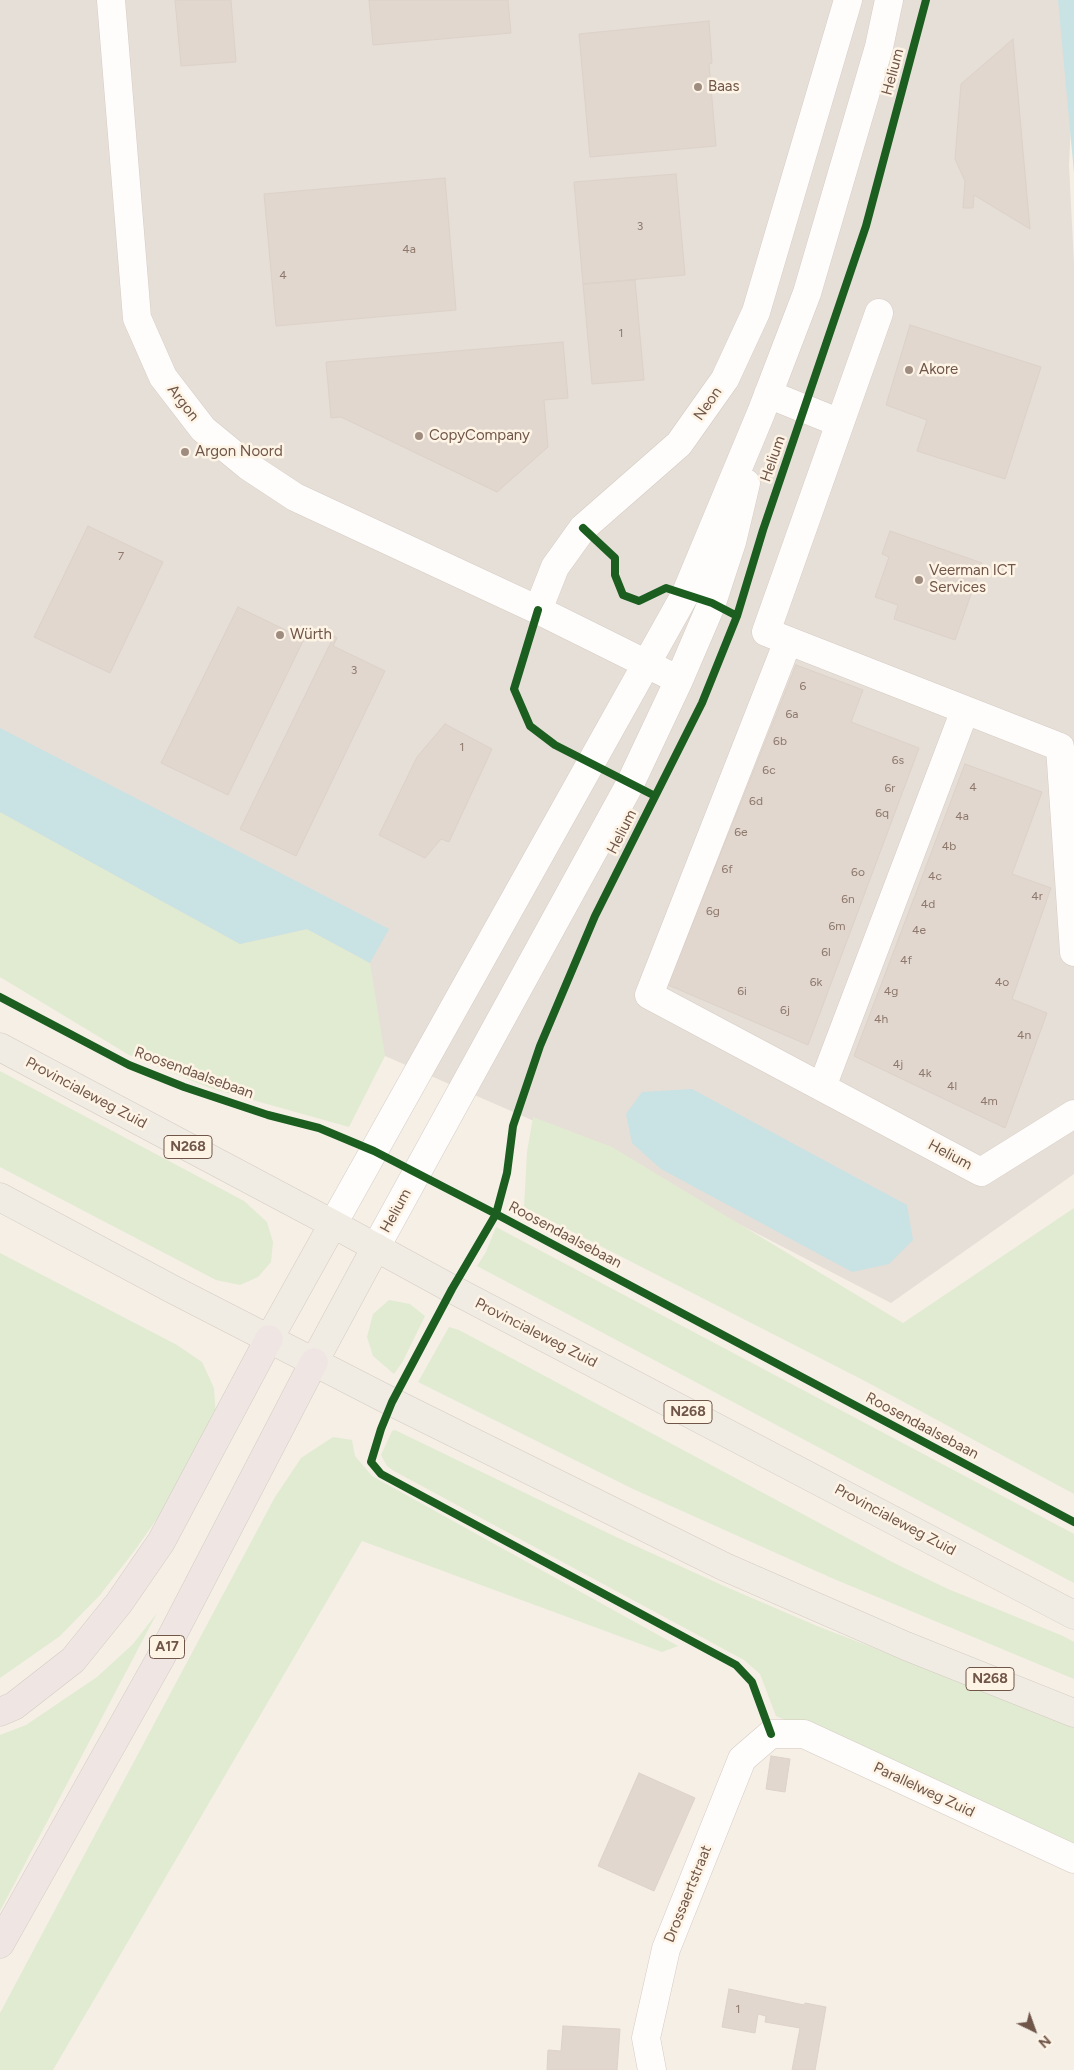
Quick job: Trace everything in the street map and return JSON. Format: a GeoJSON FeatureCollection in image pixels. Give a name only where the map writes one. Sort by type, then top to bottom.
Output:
{"type":"FeatureCollection","features":[{"type":"Feature","properties":{"kind":"highway"},"geometry":{"type":"LineString","coordinates":[[0,1712],[14,1706],[73,1660],[120,1603],[161,1542],[269,1339]]}},
{"type":"Feature","properties":{"kind":"highway","name":"A17"},"geometry":{"type":"LineString","coordinates":[[0,1944],[160,1658],[314,1362]]}},
{"type":"Feature","properties":{"kind":"main road","name":"Provincialeweg Zuid"},"geometry":{"type":"LineString","coordinates":[[0,1047],[452,1289],[1074,1615]]}},
{"type":"Feature","properties":{"kind":"main road","name":"N268"},"geometry":{"type":"LineString","coordinates":[[0,1197],[314,1362],[725,1567],[906,1646],[1074,1713]]}},
{"type":"Feature","properties":{"kind":"main road"},"geometry":{"type":"LineString","coordinates":[[269,1339],[333,1224]]}},
{"type":"Feature","properties":{"kind":"main road"},"geometry":{"type":"LineString","coordinates":[[314,1362],[376,1247]]}},
{"type":"Feature","properties":{"kind":"street","name":"Argon"},"geometry":{"type":"LineString","coordinates":[[111,0],[137,318],[163,377],[203,428],[248,466],[295,497],[538,610]]}},
{"type":"Feature","properties":{"kind":"street","name":"Neon"},"geometry":{"type":"LineString","coordinates":[[538,610],[555,567],[583,528],[679,444],[725,379],[756,312],[848,0]]}},
{"type":"Feature","properties":{"kind":"street","name":"Helium"},"geometry":{"type":"LineString","coordinates":[[333,1224],[591,764],[645,663],[686,593],[765,403],[809,284],[879,47],[889,0]]}},
{"type":"Feature","properties":{"kind":"street","name":"Helium"},"geometry":{"type":"LineString","coordinates":[[879,313],[840,423],[777,636],[649,995],[981,1172],[1074,1114]]}},
{"type":"Feature","properties":{"kind":"street"},"geometry":{"type":"LineString","coordinates":[[765,403],[840,423]]}},
{"type":"Feature","properties":{"kind":"street","name":"Helium"},"geometry":{"type":"LineString","coordinates":[[376,1247],[630,784],[679,680],[712,603],[732,542],[765,403]]}},
{"type":"Feature","properties":{"kind":"street"},"geometry":{"type":"LineString","coordinates":[[538,610],[679,680]]}},
{"type":"Feature","properties":{"kind":"street"},"geometry":{"type":"LineString","coordinates":[[777,636],[1060,747],[1074,952]]}},
{"type":"Feature","properties":{"kind":"street"},"geometry":{"type":"LineString","coordinates":[[822,1087],[965,710]]}},
{"type":"Feature","properties":{"kind":"street","name":"Parallelweg Zuid"},"geometry":{"type":"LineString","coordinates":[[770,1734],[804,1734],[1074,1859]]}},
{"type":"Feature","properties":{"kind":"street","name":"Drossaertstraat"},"geometry":{"type":"LineString","coordinates":[[652,2070],[646,2038],[666,1949],[742,1759],[770,1734]]}},
{"type":"Feature","properties":{"kind":"shaded area"},"geometry":{"type":"Polygon","coordinates":[[[0,0],[1074,0],[1074,62],[1069,165],[1074,264],[1074,1174],[891,1303],[573,1138],[0,888],[0,0]]]}},
{"type":"Feature","properties":{"kind":"green space"},"geometry":{"type":"Polygon","coordinates":[[[0,812],[240,944],[307,929],[370,963],[385,1056],[349,1127],[210,1088],[129,1055],[0,977],[0,812]]]}},
{"type":"Feature","properties":{"kind":"green space"},"geometry":{"type":"Polygon","coordinates":[[[0,1071],[244,1201],[267,1222],[273,1242],[271,1262],[258,1277],[240,1285],[216,1280],[0,1167],[0,1071]]]}},
{"type":"Feature","properties":{"kind":"green space"},"geometry":{"type":"Polygon","coordinates":[[[533,1117],[612,1147],[903,1323],[1074,1208],[1074,1494],[863,1380],[524,1207],[527,1152],[533,1117]]]}},
{"type":"Feature","properties":{"kind":"green space"},"geometry":{"type":"Polygon","coordinates":[[[496,1227],[1074,1534],[1074,1583],[477,1266],[486,1252],[496,1227]]]}},
{"type":"Feature","properties":{"kind":"green space"},"geometry":{"type":"Polygon","coordinates":[[[0,1253],[177,1345],[202,1362],[214,1388],[216,1417],[182,1483],[135,1550],[100,1595],[60,1636],[0,1678],[0,1253]]]}},
{"type":"Feature","properties":{"kind":"green space"},"geometry":{"type":"Polygon","coordinates":[[[389,1300],[410,1304],[425,1316],[403,1361],[394,1374],[373,1356],[367,1337],[373,1314],[389,1300]]]}},
{"type":"Feature","properties":{"kind":"green space"},"geometry":{"type":"Polygon","coordinates":[[[449,1327],[459,1330],[894,1563],[948,1589],[1074,1642],[1074,1679],[834,1579],[633,1489],[418,1382],[449,1327]]]}},
{"type":"Feature","properties":{"kind":"green space"},"geometry":{"type":"Polygon","coordinates":[[[395,1430],[616,1537],[724,1586],[817,1626],[1074,1725],[1074,1850],[776,1716],[760,1674],[744,1660],[387,1466],[381,1455],[392,1431],[395,1430]]]}},
{"type":"Feature","properties":{"kind":"green space"},"geometry":{"type":"Polygon","coordinates":[[[333,1437],[352,1440],[355,1456],[372,1476],[678,1646],[662,1652],[362,1541],[53,2070],[0,2070],[0,2013],[275,1497],[301,1458],[333,1437]]]}},
{"type":"Feature","properties":{"kind":"green space"},"geometry":{"type":"Polygon","coordinates":[[[157,1613],[0,1911],[0,1735],[26,1725],[97,1677],[133,1644],[157,1613]]]}},
{"type":"Feature","properties":{"kind":"water"},"geometry":{"type":"Polygon","coordinates":[[[1058,0],[1074,0],[1074,173],[1058,0]]]}},
{"type":"Feature","properties":{"kind":"water"},"geometry":{"type":"Polygon","coordinates":[[[0,728],[389,929],[370,963],[307,929],[240,944],[0,812],[0,728]]]}},
{"type":"Feature","properties":{"kind":"water"},"geometry":{"type":"Polygon","coordinates":[[[692,1089],[907,1205],[913,1240],[889,1264],[852,1272],[661,1169],[632,1143],[626,1114],[642,1092],[692,1089]]]}},
{"type":"Feature","properties":{"kind":"building"},"geometry":{"type":"Polygon","coordinates":[[[175,0],[231,0],[236,62],[181,66],[175,0]]]}},
{"type":"Feature","properties":{"kind":"building"},"geometry":{"type":"Polygon","coordinates":[[[369,0],[508,0],[511,33],[373,45],[369,0]]]}},
{"type":"Feature","properties":{"kind":"building"},"geometry":{"type":"Polygon","coordinates":[[[709,21],[712,63],[709,64],[716,146],[590,157],[579,34],[709,21]]]}},
{"type":"Feature","properties":{"kind":"building"},"geometry":{"type":"Polygon","coordinates":[[[1013,39],[1030,229],[974,195],[973,208],[963,208],[965,181],[955,159],[961,84],[1013,39]]]}},
{"type":"Feature","properties":{"kind":"building"},"geometry":{"type":"Polygon","coordinates":[[[676,174],[685,275],[583,284],[574,182],[676,174]]]}},
{"type":"Feature","properties":{"kind":"building"},"geometry":{"type":"Polygon","coordinates":[[[445,178],[456,310],[276,326],[264,194],[445,178]]]}},
{"type":"Feature","properties":{"kind":"building"},"geometry":{"type":"Polygon","coordinates":[[[635,280],[644,380],[592,384],[583,284],[635,280]]]}},
{"type":"Feature","properties":{"kind":"building"},"geometry":{"type":"Polygon","coordinates":[[[910,325],[1041,367],[1005,479],[917,451],[927,420],[886,405],[910,325]]]}},
{"type":"Feature","properties":{"kind":"building"},"geometry":{"type":"Polygon","coordinates":[[[563,342],[568,398],[544,400],[548,447],[497,492],[341,417],[331,418],[326,362],[563,342]]]}},
{"type":"Feature","properties":{"kind":"building"},"geometry":{"type":"Polygon","coordinates":[[[88,526],[163,562],[110,673],[34,637],[88,526]]]}},
{"type":"Feature","properties":{"kind":"building"},"geometry":{"type":"Polygon","coordinates":[[[890,531],[982,563],[955,640],[894,619],[898,605],[875,597],[889,557],[882,554],[890,531]]]}},
{"type":"Feature","properties":{"kind":"building"},"geometry":{"type":"Polygon","coordinates":[[[238,607],[304,639],[228,795],[161,763],[238,607]]]}},
{"type":"Feature","properties":{"kind":"building"},"geometry":{"type":"Polygon","coordinates":[[[334,636],[337,638],[333,646],[385,671],[296,856],[240,829],[334,636]]]}},
{"type":"Feature","properties":{"kind":"building"},"geometry":{"type":"Polygon","coordinates":[[[796,665],[863,690],[851,722],[919,748],[808,1045],[668,985],[796,665]]]}},
{"type":"Feature","properties":{"kind":"building"},"geometry":{"type":"Polygon","coordinates":[[[445,724],[492,749],[449,842],[441,839],[425,858],[379,835],[417,757],[445,724]]]}},
{"type":"Feature","properties":{"kind":"building"},"geometry":{"type":"Polygon","coordinates":[[[965,764],[1042,792],[1012,874],[1051,888],[1012,999],[1047,1013],[1005,1128],[854,1056],[965,764]]]}},
{"type":"Feature","properties":{"kind":"building"},"geometry":{"type":"Polygon","coordinates":[[[771,1756],[790,1759],[785,1792],[766,1789],[771,1756]]]}},
{"type":"Feature","properties":{"kind":"building"},"geometry":{"type":"Polygon","coordinates":[[[639,1773],[695,1798],[654,1891],[598,1866],[639,1773]]]}},
{"type":"Feature","properties":{"kind":"building"},"geometry":{"type":"Polygon","coordinates":[[[729,1989],[804,2005],[805,2003],[826,2007],[815,2070],[792,2070],[800,2028],[765,2022],[766,2016],[758,2014],[755,2033],[722,2027],[729,1989]]]}},
{"type":"Feature","properties":{"kind":"building"},"geometry":{"type":"Polygon","coordinates":[[[563,2026],[620,2029],[617,2070],[547,2070],[548,2050],[561,2051],[563,2026]]]}},
{"type":"Feature","properties":{"kind":"cycle path","name":"Roosendaalsebaan"},"geometry":{"type":"LineString","coordinates":[[771,1734],[752,1682],[736,1665],[381,1474],[371,1462],[392,1402],[452,1289],[496,1214],[507,1173],[513,1126],[540,1046],[595,916],[702,703],[737,616],[763,530],[866,226],[926,0]]}},
{"type":"Feature","properties":{"kind":"cycle path"},"geometry":{"type":"LineString","coordinates":[[583,528],[615,558],[615,575],[623,595],[639,601],[666,588],[712,603],[737,616]]}},
{"type":"Feature","properties":{"kind":"cycle path"},"geometry":{"type":"LineString","coordinates":[[538,610],[514,689],[530,726],[555,745],[655,796]]}},
{"type":"Feature","properties":{"kind":"cycle path","name":"Roosendaalsebaan"},"geometry":{"type":"LineString","coordinates":[[0,997],[129,1065],[184,1087],[268,1115],[319,1128],[374,1151],[1074,1522]]}},
{"type":"Feature","properties":{"kind":"place","name":"Baas"},"geometry":{"type":"Point","coordinates":[698,87]}},
{"type":"Feature","properties":{"kind":"place","name":"Akore"},"geometry":{"type":"Point","coordinates":[909,370]}},
{"type":"Feature","properties":{"kind":"place","name":"CopyCompany"},"geometry":{"type":"Point","coordinates":[419,436]}},
{"type":"Feature","properties":{"kind":"place","name":"Argon Noord"},"geometry":{"type":"Point","coordinates":[185,452]}},
{"type":"Feature","properties":{"kind":"place","name":"Veerman ICT Services"},"geometry":{"type":"Point","coordinates":[919,580]}},
{"type":"Feature","properties":{"kind":"place","name":"Würth"},"geometry":{"type":"Point","coordinates":[280,635]}}]}
